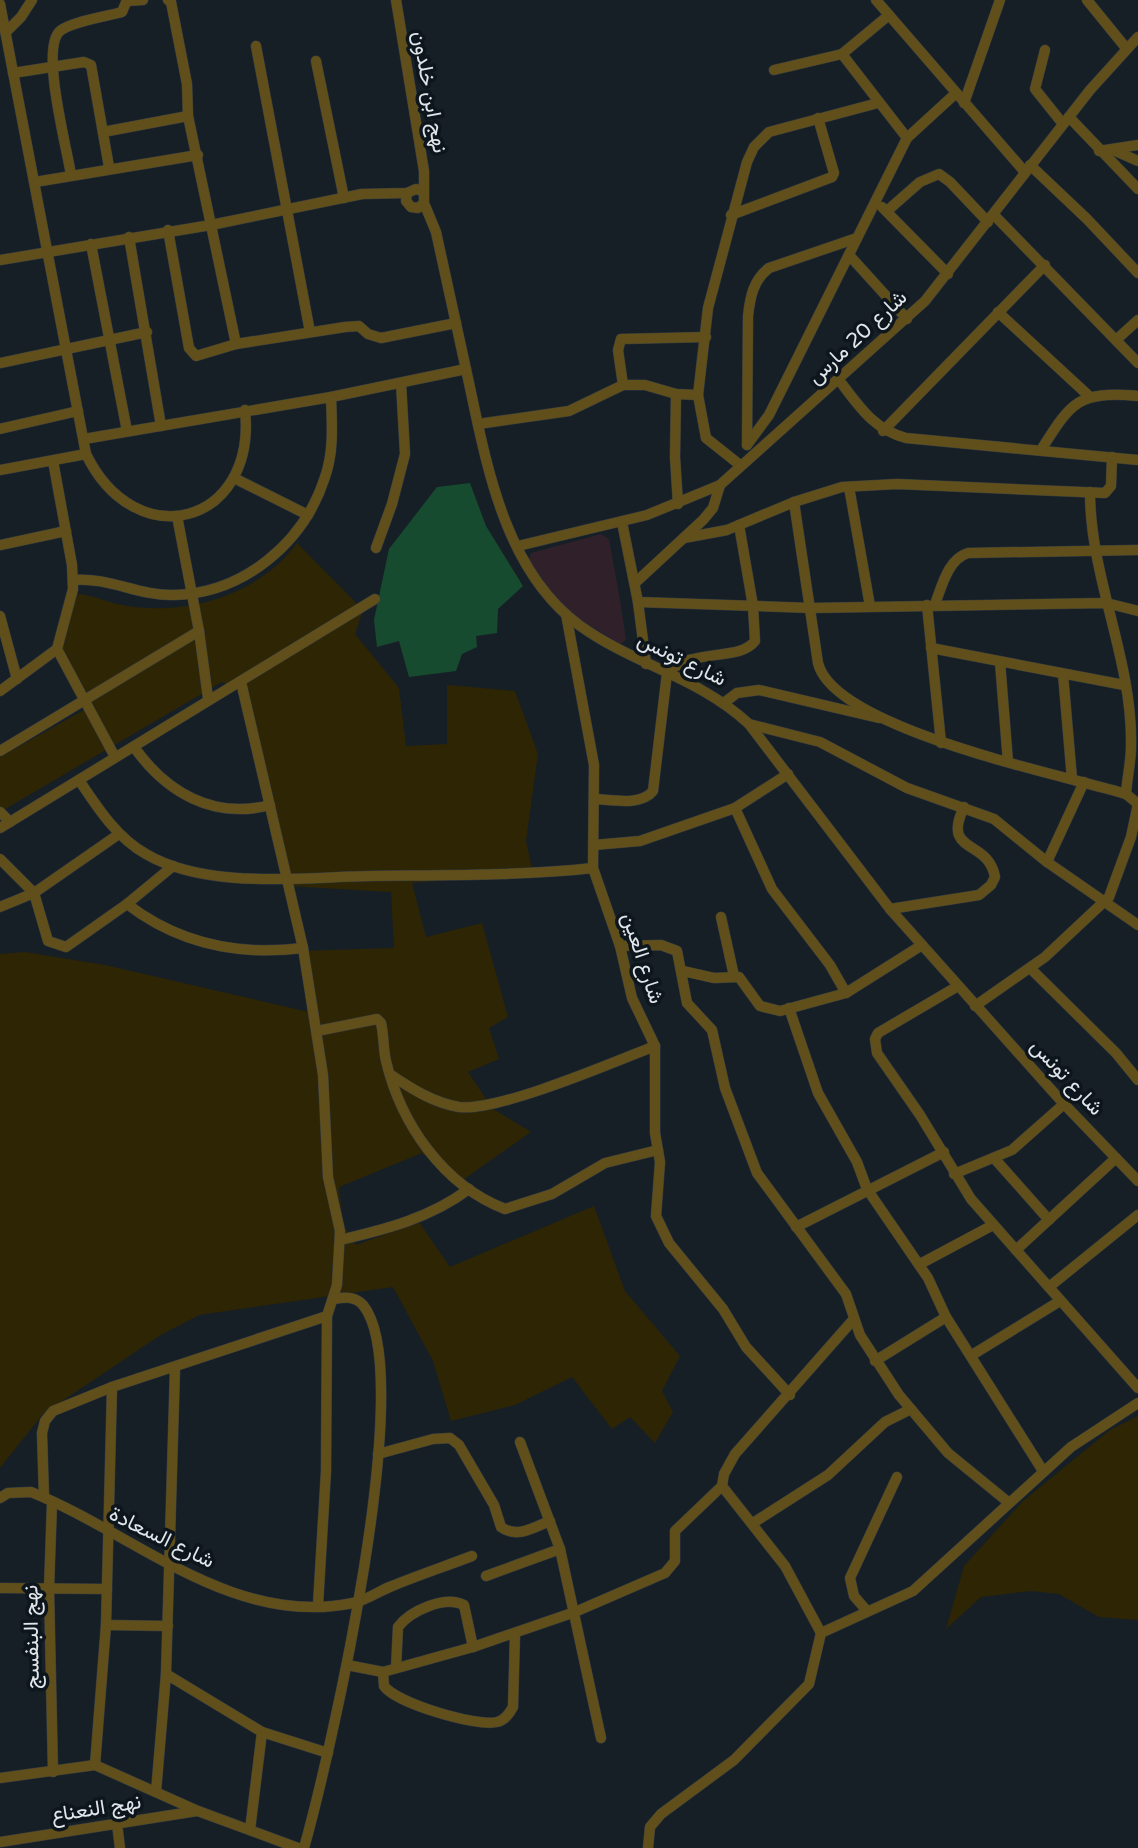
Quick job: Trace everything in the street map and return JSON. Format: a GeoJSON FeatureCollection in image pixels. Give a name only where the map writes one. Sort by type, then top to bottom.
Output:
{"type":"FeatureCollection","features":[{"type":"Feature","properties":{"kind":"street"},"geometry":{"type":"LineString","coordinates":[[4,26],[21,18],[32,0]]}},
{"type":"Feature","properties":{"kind":"street"},"geometry":{"type":"LineString","coordinates":[[71,174],[52,67],[53,41],[63,28],[122,12],[127,1],[144,0]]}},
{"type":"Feature","properties":{"kind":"street"},"geometry":{"type":"LineString","coordinates":[[168,0],[171,2],[187,84],[188,116],[236,344]]}},
{"type":"Feature","properties":{"kind":"street","name":"نهج ابن خلدون"},"geometry":{"type":"LineString","coordinates":[[396,0],[424,171],[422,191]]}},
{"type":"Feature","properties":{"kind":"street"},"geometry":{"type":"LineString","coordinates":[[876,0],[955,94],[1027,168],[1087,219],[1138,274]]}},
{"type":"Feature","properties":{"kind":"street"},"geometry":{"type":"LineString","coordinates":[[964,103],[1000,0]]}},
{"type":"Feature","properties":{"kind":"street"},"geometry":{"type":"LineString","coordinates":[[1087,0],[1126,48]]}},
{"type":"Feature","properties":{"kind":"street"},"geometry":{"type":"LineString","coordinates":[[0,4],[68,347],[86,454],[106,488],[123,502],[147,513],[177,516],[215,500],[234,478],[247,444],[245,410]]}},
{"type":"Feature","properties":{"kind":"street"},"geometry":{"type":"LineString","coordinates":[[774,70],[842,54],[889,15]]}},
{"type":"Feature","properties":{"kind":"street","name":"شارع 20 مارس"},"geometry":{"type":"LineString","coordinates":[[518,546],[622,522],[678,504],[720,485],[740,465],[748,450],[839,380],[907,319],[948,274],[1027,168],[1138,37]]}},
{"type":"Feature","properties":{"kind":"street"},"geometry":{"type":"LineString","coordinates":[[256,46],[310,332]]}},
{"type":"Feature","properties":{"kind":"street"},"geometry":{"type":"LineString","coordinates":[[1045,50],[1034,89],[1138,189]]}},
{"type":"Feature","properties":{"kind":"street"},"geometry":{"type":"LineString","coordinates":[[842,54],[907,138]]}},
{"type":"Feature","properties":{"kind":"street"},"geometry":{"type":"LineString","coordinates":[[316,61],[344,198]]}},
{"type":"Feature","properties":{"kind":"street"},"geometry":{"type":"LineString","coordinates":[[13,73],[84,62],[91,65],[109,167]]}},
{"type":"Feature","properties":{"kind":"street"},"geometry":{"type":"LineString","coordinates":[[748,450],[769,415],[856,238],[878,202],[907,138],[955,94]]}},
{"type":"Feature","properties":{"kind":"street"},"geometry":{"type":"LineString","coordinates":[[740,465],[706,438],[698,395],[712,288],[747,162],[763,136],[818,118],[878,103]]}},
{"type":"Feature","properties":{"kind":"street"},"geometry":{"type":"LineString","coordinates":[[103,132],[188,116]]}},
{"type":"Feature","properties":{"kind":"street"},"geometry":{"type":"LineString","coordinates":[[731,215],[832,177],[834,173],[818,118]]}},
{"type":"Feature","properties":{"kind":"street"},"geometry":{"type":"LineString","coordinates":[[1099,151],[1138,145]]}},
{"type":"Feature","properties":{"kind":"street"},"geometry":{"type":"LineString","coordinates":[[1111,150],[1138,161]]}},
{"type":"Feature","properties":{"kind":"street"},"geometry":{"type":"LineString","coordinates":[[35,182],[109,167],[198,155]]}},
{"type":"Feature","properties":{"kind":"street"},"geometry":{"type":"LineString","coordinates":[[887,211],[920,182],[939,174],[1045,265],[1138,363]]}},
{"type":"Feature","properties":{"kind":"street"},"geometry":{"type":"LineString","coordinates":[[0,260],[211,225],[379,192],[407,193],[416,189],[422,191],[424,204],[418,208],[411,207],[406,201],[407,193]]}},
{"type":"Feature","properties":{"kind":"street"},"geometry":{"type":"LineString","coordinates":[[878,202],[948,274]]}},
{"type":"Feature","properties":{"kind":"street","name":"شارع تونس"},"geometry":{"type":"LineString","coordinates":[[424,204],[436,232],[478,424],[500,510],[544,589],[566,614],[602,640],[726,702],[748,724],[788,774],[890,908],[1064,1104],[1138,1181]]}},
{"type":"Feature","properties":{"kind":"street"},"geometry":{"type":"LineString","coordinates":[[169,230],[188,348],[196,355],[204,355],[236,344],[352,326],[381,338],[456,323]]}},
{"type":"Feature","properties":{"kind":"street"},"geometry":{"type":"LineString","coordinates":[[129,237],[161,426]]}},
{"type":"Feature","properties":{"kind":"street"},"geometry":{"type":"LineString","coordinates":[[748,450],[748,316],[750,299],[761,274],[769,268],[856,238]]}},
{"type":"Feature","properties":{"kind":"street"},"geometry":{"type":"LineString","coordinates":[[91,244],[127,432]]}},
{"type":"Feature","properties":{"kind":"street"},"geometry":{"type":"LineString","coordinates":[[849,255],[907,319]]}},
{"type":"Feature","properties":{"kind":"street"},"geometry":{"type":"LineString","coordinates":[[883,431],[1045,265]]}},
{"type":"Feature","properties":{"kind":"street"},"geometry":{"type":"LineString","coordinates":[[998,312],[1089,396]]}},
{"type":"Feature","properties":{"kind":"street"},"geometry":{"type":"LineString","coordinates":[[1116,340],[1138,320]]}},
{"type":"Feature","properties":{"kind":"street"},"geometry":{"type":"LineString","coordinates":[[0,363],[147,332]]}},
{"type":"Feature","properties":{"kind":"street"},"geometry":{"type":"LineString","coordinates":[[623,385],[618,350],[621,339],[706,338]]}},
{"type":"Feature","properties":{"kind":"street"},"geometry":{"type":"LineString","coordinates":[[84,439],[331,397],[466,369]]}},
{"type":"Feature","properties":{"kind":"street"},"geometry":{"type":"LineString","coordinates":[[839,380],[871,422],[883,431],[906,438],[1138,460]]}},
{"type":"Feature","properties":{"kind":"street"},"geometry":{"type":"LineString","coordinates":[[376,548],[392,504],[405,454],[406,431],[401,383]]}},
{"type":"Feature","properties":{"kind":"street"},"geometry":{"type":"LineString","coordinates":[[478,424],[569,411],[623,385],[653,386],[677,394],[698,395]]}},
{"type":"Feature","properties":{"kind":"street"},"geometry":{"type":"LineString","coordinates":[[677,394],[675,457],[678,504]]}},
{"type":"Feature","properties":{"kind":"street"},"geometry":{"type":"LineString","coordinates":[[1041,450],[1068,410],[1089,396],[1138,396]]}},
{"type":"Feature","properties":{"kind":"street"},"geometry":{"type":"LineString","coordinates":[[74,580],[110,582],[154,595],[191,593],[230,582],[258,570],[292,537],[308,515],[326,476],[330,458],[331,397]]}},
{"type":"Feature","properties":{"kind":"street"},"geometry":{"type":"LineString","coordinates":[[0,429],[78,411]]}},
{"type":"Feature","properties":{"kind":"street"},"geometry":{"type":"LineString","coordinates":[[0,470],[86,454]]}},
{"type":"Feature","properties":{"kind":"street"},"geometry":{"type":"LineString","coordinates":[[684,538],[710,535],[794,502],[849,486],[897,484],[1105,493],[1110,489],[1112,457]]}},
{"type":"Feature","properties":{"kind":"street"},"geometry":{"type":"LineString","coordinates":[[0,691],[57,649],[74,580],[53,461]]}},
{"type":"Feature","properties":{"kind":"street"},"geometry":{"type":"LineString","coordinates":[[234,478],[308,515]]}},
{"type":"Feature","properties":{"kind":"street"},"geometry":{"type":"LineString","coordinates":[[635,583],[713,508],[720,485]]}},
{"type":"Feature","properties":{"kind":"street"},"geometry":{"type":"LineString","coordinates":[[849,486],[870,606]]}},
{"type":"Feature","properties":{"kind":"street"},"geometry":{"type":"LineString","coordinates":[[1090,492],[1095,548],[1135,744],[1126,794]]}},
{"type":"Feature","properties":{"kind":"street"},"geometry":{"type":"LineString","coordinates":[[794,502],[818,663],[824,681],[883,718],[942,743],[1126,794],[1138,804],[1118,875],[1105,901],[1030,968],[975,1006]]}},
{"type":"Feature","properties":{"kind":"street"},"geometry":{"type":"LineString","coordinates":[[177,516],[199,631],[208,698]]}},
{"type":"Feature","properties":{"kind":"street"},"geometry":{"type":"LineString","coordinates":[[622,522],[635,583],[646,664]]}},
{"type":"Feature","properties":{"kind":"street"},"geometry":{"type":"LineString","coordinates":[[595,799],[643,799],[653,791],[667,673],[678,662],[751,646],[756,635],[739,525]]}},
{"type":"Feature","properties":{"kind":"street"},"geometry":{"type":"LineString","coordinates":[[0,545],[66,531]]}},
{"type":"Feature","properties":{"kind":"street"},"geometry":{"type":"LineString","coordinates":[[942,743],[931,648],[931,604],[951,566],[961,555],[1095,548],[1138,550]]}},
{"type":"Feature","properties":{"kind":"street"},"geometry":{"type":"LineString","coordinates":[[0,828],[134,747],[208,698],[241,682],[375,599]]}},
{"type":"Feature","properties":{"kind":"street"},"geometry":{"type":"LineString","coordinates":[[638,602],[811,608],[1106,603],[1138,611]]}},
{"type":"Feature","properties":{"kind":"street","name":"شارع العين"},"geometry":{"type":"LineString","coordinates":[[566,614],[594,765],[593,868],[620,946],[629,990],[654,1046],[654,1133],[660,1176],[656,1203],[660,1228],[679,1258],[723,1309],[746,1347],[790,1395]]}},
{"type":"Feature","properties":{"kind":"street"},"geometry":{"type":"LineString","coordinates":[[0,616],[17,679]]}},
{"type":"Feature","properties":{"kind":"street"},"geometry":{"type":"LineString","coordinates":[[0,751],[199,631]]}},
{"type":"Feature","properties":{"kind":"street"},"geometry":{"type":"LineString","coordinates":[[931,648],[1124,685]]}},
{"type":"Feature","properties":{"kind":"street"},"geometry":{"type":"LineString","coordinates":[[57,649],[114,757]]}},
{"type":"Feature","properties":{"kind":"street"},"geometry":{"type":"LineString","coordinates":[[1000,663],[1008,762]]}},
{"type":"Feature","properties":{"kind":"street"},"geometry":{"type":"LineString","coordinates":[[1063,674],[1072,779]]}},
{"type":"Feature","properties":{"kind":"street"},"geometry":{"type":"LineString","coordinates":[[241,682],[303,948],[326,1104],[326,1162],[340,1240],[334,1299],[327,1316],[326,1457],[318,1605]]}},
{"type":"Feature","properties":{"kind":"street"},"geometry":{"type":"LineString","coordinates":[[726,702],[737,693],[759,690],[883,718]]}},
{"type":"Feature","properties":{"kind":"street"},"geometry":{"type":"LineString","coordinates":[[748,724],[775,728],[820,742],[907,788],[964,807],[1004,826],[1047,862],[1138,925]]}},
{"type":"Feature","properties":{"kind":"street"},"geometry":{"type":"LineString","coordinates":[[134,747],[161,780],[191,799],[229,809],[250,810],[270,805]]}},
{"type":"Feature","properties":{"kind":"street"},"geometry":{"type":"LineString","coordinates":[[594,845],[640,841],[735,808],[788,774]]}},
{"type":"Feature","properties":{"kind":"street"},"geometry":{"type":"LineString","coordinates":[[79,780],[120,834],[145,854],[173,866],[217,876],[447,875],[593,868]]}},
{"type":"Feature","properties":{"kind":"street"},"geometry":{"type":"LineString","coordinates":[[1047,862],[1084,782]]}},
{"type":"Feature","properties":{"kind":"street"},"geometry":{"type":"LineString","coordinates":[[890,908],[979,895],[991,885],[995,877],[989,860],[984,853],[968,846],[957,833],[956,824],[964,807]]}},
{"type":"Feature","properties":{"kind":"street"},"geometry":{"type":"LineString","coordinates":[[735,808],[772,889],[846,993]]}},
{"type":"Feature","properties":{"kind":"street"},"geometry":{"type":"LineString","coordinates":[[0,812],[10,822]]}},
{"type":"Feature","properties":{"kind":"street"},"geometry":{"type":"LineString","coordinates":[[0,907],[34,892],[120,834]]}},
{"type":"Feature","properties":{"kind":"street"},"geometry":{"type":"LineString","coordinates":[[0,859],[34,892],[44,934],[55,946],[66,947],[127,904],[173,866]]}},
{"type":"Feature","properties":{"kind":"street"},"geometry":{"type":"LineString","coordinates":[[127,904],[165,929],[224,948],[272,952],[303,948]]}},
{"type":"Feature","properties":{"kind":"street"},"geometry":{"type":"LineString","coordinates":[[721,917],[734,976]]}},
{"type":"Feature","properties":{"kind":"street"},"geometry":{"type":"LineString","coordinates":[[682,971],[714,978],[734,976],[744,979],[760,1006],[772,1011],[846,993],[922,945]]}},
{"type":"Feature","properties":{"kind":"street"},"geometry":{"type":"LineString","coordinates":[[620,946],[670,947],[681,959],[687,1003],[712,1030],[726,1088],[757,1173],[846,1294],[853,1320],[875,1361],[911,1409],[948,1453],[1008,1502]]}},
{"type":"Feature","properties":{"kind":"street"},"geometry":{"type":"LineString","coordinates":[[1030,968],[1116,1053],[1138,1080]]}},
{"type":"Feature","properties":{"kind":"street"},"geometry":{"type":"LineString","coordinates":[[958,986],[885,1028],[875,1039],[877,1053],[944,1152],[954,1174],[993,1225],[1138,1388]]}},
{"type":"Feature","properties":{"kind":"street"},"geometry":{"type":"LineString","coordinates":[[789,1008],[818,1093],[858,1162],[867,1189],[920,1264],[946,1317],[1043,1471]]}},
{"type":"Feature","properties":{"kind":"street"},"geometry":{"type":"LineString","coordinates":[[317,1031],[377,1019],[381,1023],[391,1075],[419,1138],[434,1160],[469,1189],[505,1209],[516,1208],[552,1194],[606,1163],[658,1150]]}},
{"type":"Feature","properties":{"kind":"street"},"geometry":{"type":"LineString","coordinates":[[391,1075],[437,1101],[461,1107],[483,1104],[576,1076],[654,1046]]}},
{"type":"Feature","properties":{"kind":"street"},"geometry":{"type":"LineString","coordinates":[[954,1174],[994,1157],[1029,1137],[1064,1104]]}},
{"type":"Feature","properties":{"kind":"street"},"geometry":{"type":"LineString","coordinates":[[796,1227],[944,1152]]}},
{"type":"Feature","properties":{"kind":"street"},"geometry":{"type":"LineString","coordinates":[[994,1157],[1049,1220]]}},
{"type":"Feature","properties":{"kind":"street"},"geometry":{"type":"LineString","coordinates":[[1016,1250],[1116,1158]]}},
{"type":"Feature","properties":{"kind":"street"},"geometry":{"type":"LineString","coordinates":[[1126,1167],[1138,1165]]}},
{"type":"Feature","properties":{"kind":"street"},"geometry":{"type":"LineString","coordinates":[[340,1240],[422,1217],[449,1204],[469,1189]]}},
{"type":"Feature","properties":{"kind":"street"},"geometry":{"type":"LineString","coordinates":[[1049,1287],[1138,1215]]}},
{"type":"Feature","properties":{"kind":"street"},"geometry":{"type":"LineString","coordinates":[[920,1264],[993,1225]]}},
{"type":"Feature","properties":{"kind":"street"},"geometry":{"type":"LineString","coordinates":[[304,1848],[348,1665],[383,1408],[374,1333],[363,1305],[346,1297],[334,1299]]}},
{"type":"Feature","properties":{"kind":"street"},"geometry":{"type":"LineString","coordinates":[[972,1355],[1060,1301]]}},
{"type":"Feature","properties":{"kind":"street"},"geometry":{"type":"LineString","coordinates":[[94,1765],[106,1625],[112,1387],[327,1316]]}},
{"type":"Feature","properties":{"kind":"street"},"geometry":{"type":"LineString","coordinates":[[875,1361],[946,1317]]}},
{"type":"Feature","properties":{"kind":"street"},"geometry":{"type":"LineString","coordinates":[[348,1665],[383,1672],[473,1647],[575,1612],[665,1573],[675,1561],[672,1537],[675,1531],[722,1486],[724,1474],[736,1454],[853,1320]]}},
{"type":"Feature","properties":{"kind":"street"},"geometry":{"type":"LineString","coordinates":[[156,1792],[166,1674],[175,1368]]}},
{"type":"Feature","properties":{"kind":"street","name":"نهج البنفسج"},"geometry":{"type":"LineString","coordinates":[[53,1772],[48,1500],[42,1433],[45,1421],[65,1405],[112,1387]]}},
{"type":"Feature","properties":{"kind":"street"},"geometry":{"type":"LineString","coordinates":[[821,1633],[913,1591],[927,1581],[1043,1471],[1105,1422],[1138,1403]]}},
{"type":"Feature","properties":{"kind":"street"},"geometry":{"type":"LineString","coordinates":[[753,1523],[828,1475],[885,1422],[911,1409]]}},
{"type":"Feature","properties":{"kind":"street"},"geometry":{"type":"LineString","coordinates":[[378,1454],[433,1438],[450,1438],[459,1445],[494,1505],[501,1527],[513,1533],[520,1533],[550,1521]]}},
{"type":"Feature","properties":{"kind":"street"},"geometry":{"type":"LineString","coordinates":[[520,1442],[560,1549],[601,1738]]}},
{"type":"Feature","properties":{"kind":"street"},"geometry":{"type":"LineString","coordinates":[[867,1611],[855,1596],[850,1578],[897,1476]]}},
{"type":"Feature","properties":{"kind":"street"},"geometry":{"type":"LineString","coordinates":[[648,1848],[650,1827],[661,1814],[734,1760],[808,1684],[821,1633],[785,1566],[722,1486]]}},
{"type":"Feature","properties":{"kind":"street","name":"شارع السعادة"},"geometry":{"type":"LineString","coordinates":[[0,1499],[20,1490],[48,1500],[169,1567],[263,1600],[318,1605],[358,1602],[472,1556]]}},
{"type":"Feature","properties":{"kind":"street"},"geometry":{"type":"LineString","coordinates":[[486,1576],[560,1549]]}},
{"type":"Feature","properties":{"kind":"street"},"geometry":{"type":"LineString","coordinates":[[0,1588],[107,1589]]}},
{"type":"Feature","properties":{"kind":"street"},"geometry":{"type":"LineString","coordinates":[[397,1668],[398,1627],[411,1615],[439,1604],[458,1602],[464,1605],[473,1647]]}},
{"type":"Feature","properties":{"kind":"street"},"geometry":{"type":"LineString","coordinates":[[106,1625],[168,1626]]}},
{"type":"Feature","properties":{"kind":"street"},"geometry":{"type":"LineString","coordinates":[[383,1672],[384,1686],[395,1696],[458,1717],[496,1723],[509,1715],[513,1707],[515,1634]]}},
{"type":"Feature","properties":{"kind":"street"},"geometry":{"type":"LineString","coordinates":[[166,1674],[262,1732],[328,1753]]}},
{"type":"Feature","properties":{"kind":"street"},"geometry":{"type":"LineString","coordinates":[[250,1830],[262,1732]]}},
{"type":"Feature","properties":{"kind":"street"},"geometry":{"type":"LineString","coordinates":[[0,1778],[94,1765],[198,1811],[298,1848]]}},
{"type":"Feature","properties":{"kind":"street","name":"نهج النعناع"},"geometry":{"type":"LineString","coordinates":[[0,1842],[198,1811]]}},
{"type":"Feature","properties":{"kind":"street"},"geometry":{"type":"LineString","coordinates":[[117,1824],[120,1848]]}},
{"type":"Feature","properties":{"kind":"shaded area"},"geometry":{"type":"Polygon","coordinates":[[[601,534],[609,539],[620,600],[626,640],[620,644],[575,616],[554,596],[529,560],[531,553],[601,534]]]}},
{"type":"Feature","properties":{"kind":"green space"},"geometry":{"type":"Polygon","coordinates":[[[470,483],[486,526],[523,586],[498,609],[497,633],[476,636],[477,647],[462,654],[456,671],[409,677],[399,641],[377,647],[374,620],[389,549],[437,487],[470,483]]]}},
{"type":"Feature","properties":{"kind":"sand"},"geometry":{"type":"Polygon","coordinates":[[[297,543],[363,610],[355,634],[399,688],[406,746],[447,744],[447,685],[515,691],[538,754],[526,841],[533,873],[412,883],[426,937],[482,923],[508,1017],[489,1028],[499,1059],[468,1072],[493,1109],[531,1132],[457,1184],[422,1153],[339,1187],[343,1225],[356,1245],[419,1222],[450,1267],[594,1206],[625,1291],[680,1356],[662,1391],[673,1412],[655,1443],[630,1417],[612,1429],[572,1377],[515,1405],[451,1421],[433,1361],[393,1287],[199,1315],[159,1336],[43,1414],[0,1468],[0,954],[25,952],[105,965],[313,1013],[300,951],[394,948],[391,892],[287,886],[246,692],[222,682],[0,812],[0,757],[91,706],[91,699],[60,647],[75,594],[146,608],[195,605],[241,589],[262,577],[297,543]]]}},
{"type":"Feature","properties":{"kind":"sand"},"geometry":{"type":"Polygon","coordinates":[[[1138,1416],[1138,1620],[1099,1617],[1059,1594],[1030,1591],[981,1597],[946,1629],[964,1566],[1023,1501],[1110,1430],[1138,1416]]]}}]}
